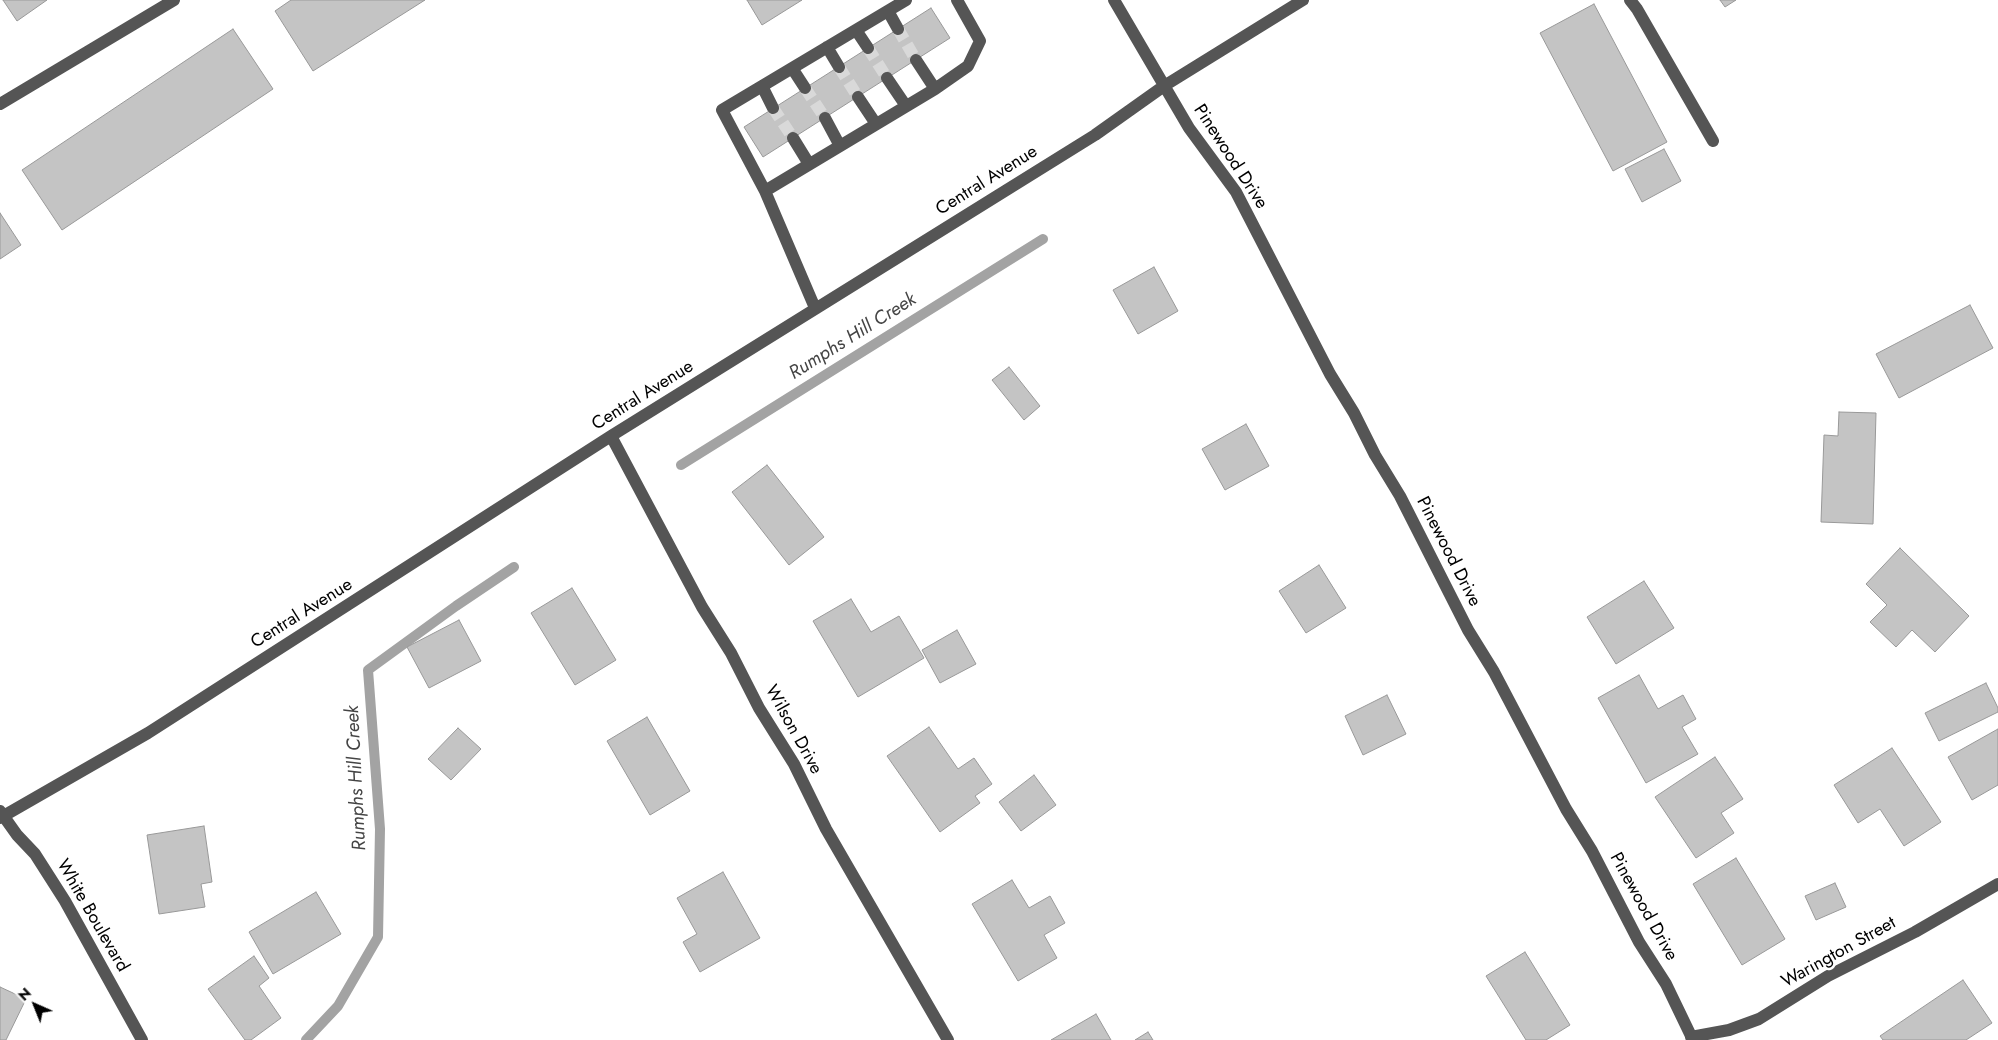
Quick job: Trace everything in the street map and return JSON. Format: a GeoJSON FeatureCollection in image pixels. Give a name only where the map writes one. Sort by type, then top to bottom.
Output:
{"type":"FeatureCollection","features":[{"type":"Feature","properties":{"kind":"street"},"geometry":{"type":"LineString","coordinates":[[0,104],[174,0]]}},
{"type":"Feature","properties":{"kind":"street"},"geometry":{"type":"LineString","coordinates":[[815,308],[765,192],[722,110],[906,0]]}},
{"type":"Feature","properties":{"kind":"street"},"geometry":{"type":"LineString","coordinates":[[765,192],[935,89],[968,66],[980,42],[957,0]]}},
{"type":"Feature","properties":{"kind":"street","name":"Pinewood Drive"},"geometry":{"type":"LineString","coordinates":[[1114,0],[1189,128],[1236,192],[1330,374],[1400,496],[1468,630],[1494,672],[1566,809],[1592,851],[1639,942],[1666,984],[1692,1038]]}},
{"type":"Feature","properties":{"kind":"street","name":"Central Avenue"},"geometry":{"type":"LineString","coordinates":[[1,815],[148,732],[611,436],[1095,135],[1164,86],[1303,0]]}},
{"type":"Feature","properties":{"kind":"street"},"geometry":{"type":"LineString","coordinates":[[1630,0],[1713,141]]}},
{"type":"Feature","properties":{"kind":"street"},"geometry":{"type":"LineString","coordinates":[[888,11],[898,29]]}},
{"type":"Feature","properties":{"kind":"street"},"geometry":{"type":"LineString","coordinates":[[856,30],[868,48]]}},
{"type":"Feature","properties":{"kind":"street"},"geometry":{"type":"LineString","coordinates":[[827,47],[839,66]]}},
{"type":"Feature","properties":{"kind":"street"},"geometry":{"type":"LineString","coordinates":[[916,60],[935,89]]}},
{"type":"Feature","properties":{"kind":"street"},"geometry":{"type":"LineString","coordinates":[[792,68],[805,88]]}},
{"type":"Feature","properties":{"kind":"street"},"geometry":{"type":"LineString","coordinates":[[887,78],[906,106]]}},
{"type":"Feature","properties":{"kind":"street"},"geometry":{"type":"LineString","coordinates":[[762,86],[774,108]]}},
{"type":"Feature","properties":{"kind":"street"},"geometry":{"type":"LineString","coordinates":[[858,97],[876,124]]}},
{"type":"Feature","properties":{"kind":"street"},"geometry":{"type":"LineString","coordinates":[[825,118],[840,146]]}},
{"type":"Feature","properties":{"kind":"street"},"geometry":{"type":"LineString","coordinates":[[793,138],[809,164]]}},
{"type":"Feature","properties":{"kind":"street","name":"Wilson Drive"},"geometry":{"type":"LineString","coordinates":[[611,436],[702,607],[731,653],[759,708],[794,764],[826,828],[948,1040]]}},
{"type":"Feature","properties":{"kind":"street","name":"White Boulevard"},"geometry":{"type":"LineString","coordinates":[[1,815],[35,854],[66,901],[142,1040]]}},
{"type":"Feature","properties":{"kind":"street","name":"Warington Street"},"geometry":{"type":"LineString","coordinates":[[1692,1038],[1729,1030],[1759,1019],[1828,976],[1914,932],[1998,884]]}},
{"type":"Feature","properties":{"kind":"building"},"geometry":{"type":"Polygon","coordinates":[[[3,0],[47,0],[17,21],[3,0]]]}},
{"type":"Feature","properties":{"kind":"building"},"geometry":{"type":"Polygon","coordinates":[[[291,0],[425,0],[313,71],[275,11],[291,0]]]}},
{"type":"Feature","properties":{"kind":"building"},"geometry":{"type":"Polygon","coordinates":[[[747,0],[802,0],[762,25],[747,0]]]}},
{"type":"Feature","properties":{"kind":"building"},"geometry":{"type":"Polygon","coordinates":[[[1720,0],[1736,0],[1725,7],[1720,0]]]}},
{"type":"Feature","properties":{"kind":"building"},"geometry":{"type":"Polygon","coordinates":[[[1594,4],[1667,142],[1613,171],[1540,33],[1594,4]]]}},
{"type":"Feature","properties":{"kind":"building"},"geometry":{"type":"Polygon","coordinates":[[[931,8],[950,38],[763,157],[744,127],[931,8]]]}},
{"type":"Feature","properties":{"kind":"building"},"geometry":{"type":"Polygon","coordinates":[[[233,29],[273,89],[62,230],[22,170],[233,29]]]}},
{"type":"Feature","properties":{"kind":"building"},"geometry":{"type":"Polygon","coordinates":[[[1664,149],[1681,181],[1642,202],[1625,169],[1664,149]]]}},
{"type":"Feature","properties":{"kind":"building"},"geometry":{"type":"Polygon","coordinates":[[[0,213],[21,245],[0,259],[0,213]]]}},
{"type":"Feature","properties":{"kind":"building"},"geometry":{"type":"Polygon","coordinates":[[[1154,267],[1178,311],[1138,334],[1113,290],[1154,267]]]}},
{"type":"Feature","properties":{"kind":"building"},"geometry":{"type":"Polygon","coordinates":[[[1970,305],[1993,348],[1899,398],[1876,354],[1970,305]]]}},
{"type":"Feature","properties":{"kind":"building"},"geometry":{"type":"Polygon","coordinates":[[[1009,367],[1040,406],[1024,420],[992,380],[1009,367]]]}},
{"type":"Feature","properties":{"kind":"building"},"geometry":{"type":"Polygon","coordinates":[[[1839,412],[1876,413],[1873,524],[1821,522],[1824,435],[1838,436],[1839,412]]]}},
{"type":"Feature","properties":{"kind":"building"},"geometry":{"type":"Polygon","coordinates":[[[1246,424],[1269,466],[1225,490],[1202,449],[1246,424]]]}},
{"type":"Feature","properties":{"kind":"building"},"geometry":{"type":"Polygon","coordinates":[[[767,465],[824,537],[789,565],[732,492],[767,465]]]}},
{"type":"Feature","properties":{"kind":"building"},"geometry":{"type":"Polygon","coordinates":[[[1900,548],[1969,616],[1935,652],[1912,630],[1896,647],[1870,622],[1887,605],[1866,584],[1900,548]]]}},
{"type":"Feature","properties":{"kind":"building"},"geometry":{"type":"Polygon","coordinates":[[[1319,565],[1346,608],[1306,633],[1279,591],[1319,565]]]}},
{"type":"Feature","properties":{"kind":"building"},"geometry":{"type":"Polygon","coordinates":[[[1644,581],[1674,628],[1616,664],[1587,617],[1644,581]]]}},
{"type":"Feature","properties":{"kind":"building"},"geometry":{"type":"Polygon","coordinates":[[[572,588],[616,660],[575,685],[531,613],[572,588]]]}},
{"type":"Feature","properties":{"kind":"building"},"geometry":{"type":"Polygon","coordinates":[[[851,599],[871,632],[899,616],[924,658],[858,697],[813,621],[851,599]]]}},
{"type":"Feature","properties":{"kind":"building"},"geometry":{"type":"Polygon","coordinates":[[[459,620],[481,661],[429,688],[407,647],[459,620]]]}},
{"type":"Feature","properties":{"kind":"building"},"geometry":{"type":"Polygon","coordinates":[[[957,630],[976,664],[940,683],[922,650],[957,630]]]}},
{"type":"Feature","properties":{"kind":"building"},"geometry":{"type":"Polygon","coordinates":[[[1639,675],[1658,709],[1683,695],[1696,719],[1682,727],[1698,754],[1646,783],[1598,698],[1639,675]]]}},
{"type":"Feature","properties":{"kind":"building"},"geometry":{"type":"Polygon","coordinates":[[[1986,683],[1998,708],[1998,712],[1939,741],[1925,713],[1986,683]]]}},
{"type":"Feature","properties":{"kind":"building"},"geometry":{"type":"Polygon","coordinates":[[[1387,695],[1406,734],[1363,755],[1345,716],[1387,695]]]}},
{"type":"Feature","properties":{"kind":"building"},"geometry":{"type":"Polygon","coordinates":[[[647,717],[690,791],[650,815],[607,741],[647,717]]]}},
{"type":"Feature","properties":{"kind":"building"},"geometry":{"type":"Polygon","coordinates":[[[929,727],[958,769],[974,758],[992,784],[975,796],[980,803],[940,832],[887,756],[929,727]]]}},
{"type":"Feature","properties":{"kind":"building"},"geometry":{"type":"Polygon","coordinates":[[[458,728],[481,749],[451,780],[428,759],[458,728]]]}},
{"type":"Feature","properties":{"kind":"building"},"geometry":{"type":"Polygon","coordinates":[[[1998,729],[1998,785],[1972,800],[1948,757],[1998,729]]]}},
{"type":"Feature","properties":{"kind":"building"},"geometry":{"type":"Polygon","coordinates":[[[1892,748],[1941,822],[1904,846],[1880,809],[1858,823],[1834,785],[1892,748]]]}},
{"type":"Feature","properties":{"kind":"building"},"geometry":{"type":"Polygon","coordinates":[[[1715,757],[1743,799],[1721,813],[1734,833],[1696,858],[1655,797],[1715,757]]]}},
{"type":"Feature","properties":{"kind":"building"},"geometry":{"type":"Polygon","coordinates":[[[1034,775],[1056,805],[1021,831],[999,802],[1034,775]]]}},
{"type":"Feature","properties":{"kind":"building"},"geometry":{"type":"Polygon","coordinates":[[[204,826],[212,882],[201,884],[205,907],[159,914],[147,835],[204,826]]]}},
{"type":"Feature","properties":{"kind":"building"},"geometry":{"type":"Polygon","coordinates":[[[1736,858],[1785,939],[1742,965],[1693,884],[1736,858]]]}},
{"type":"Feature","properties":{"kind":"building"},"geometry":{"type":"Polygon","coordinates":[[[723,872],[760,938],[700,972],[683,942],[697,934],[677,898],[723,872]]]}},
{"type":"Feature","properties":{"kind":"building"},"geometry":{"type":"Polygon","coordinates":[[[1012,880],[1029,908],[1050,896],[1065,923],[1044,935],[1057,958],[1018,981],[972,904],[1012,880]]]}},
{"type":"Feature","properties":{"kind":"building"},"geometry":{"type":"Polygon","coordinates":[[[1835,883],[1846,907],[1816,920],[1805,896],[1835,883]]]}},
{"type":"Feature","properties":{"kind":"building"},"geometry":{"type":"Polygon","coordinates":[[[316,892],[341,934],[273,974],[249,932],[316,892]]]}},
{"type":"Feature","properties":{"kind":"building"},"geometry":{"type":"Polygon","coordinates":[[[1525,952],[1570,1025],[1546,1040],[1526,1040],[1486,976],[1525,952]]]}},
{"type":"Feature","properties":{"kind":"building"},"geometry":{"type":"Polygon","coordinates":[[[254,956],[269,978],[259,986],[281,1018],[251,1040],[245,1040],[208,989],[254,956]]]}},
{"type":"Feature","properties":{"kind":"building"},"geometry":{"type":"Polygon","coordinates":[[[1963,980],[1992,1023],[1966,1040],[1883,1040],[1880,1036],[1963,980]]]}},
{"type":"Feature","properties":{"kind":"building"},"geometry":{"type":"Polygon","coordinates":[[[0,987],[26,999],[6,1040],[0,1040],[0,987]]]}},
{"type":"Feature","properties":{"kind":"building"},"geometry":{"type":"Polygon","coordinates":[[[1096,1014],[1111,1040],[1051,1040],[1096,1014]]]}},
{"type":"Feature","properties":{"kind":"building"},"geometry":{"type":"Polygon","coordinates":[[[1148,1032],[1153,1040],[1135,1040],[1148,1032]]]}},
{"type":"Feature","properties":{"kind":"waterway","name":"Rumphs Hill Creek"},"geometry":{"type":"LineString","coordinates":[[681,465],[1043,239]]}},
{"type":"Feature","properties":{"kind":"waterway","name":"Rumphs Hill Creek"},"geometry":{"type":"LineString","coordinates":[[306,1040],[338,1006],[378,937],[380,829],[368,670],[456,606],[514,567]]}},
{"type":"Feature","properties":{"kind":"tunnel"},"geometry":{"type":"LineString","coordinates":[[898,29],[916,60]]}},
{"type":"Feature","properties":{"kind":"tunnel"},"geometry":{"type":"LineString","coordinates":[[868,48],[887,78]]}},
{"type":"Feature","properties":{"kind":"tunnel"},"geometry":{"type":"LineString","coordinates":[[839,67],[858,97]]}},
{"type":"Feature","properties":{"kind":"tunnel"},"geometry":{"type":"LineString","coordinates":[[805,88],[825,118]]}},
{"type":"Feature","properties":{"kind":"tunnel"},"geometry":{"type":"LineString","coordinates":[[773,108],[793,138]]}}]}
